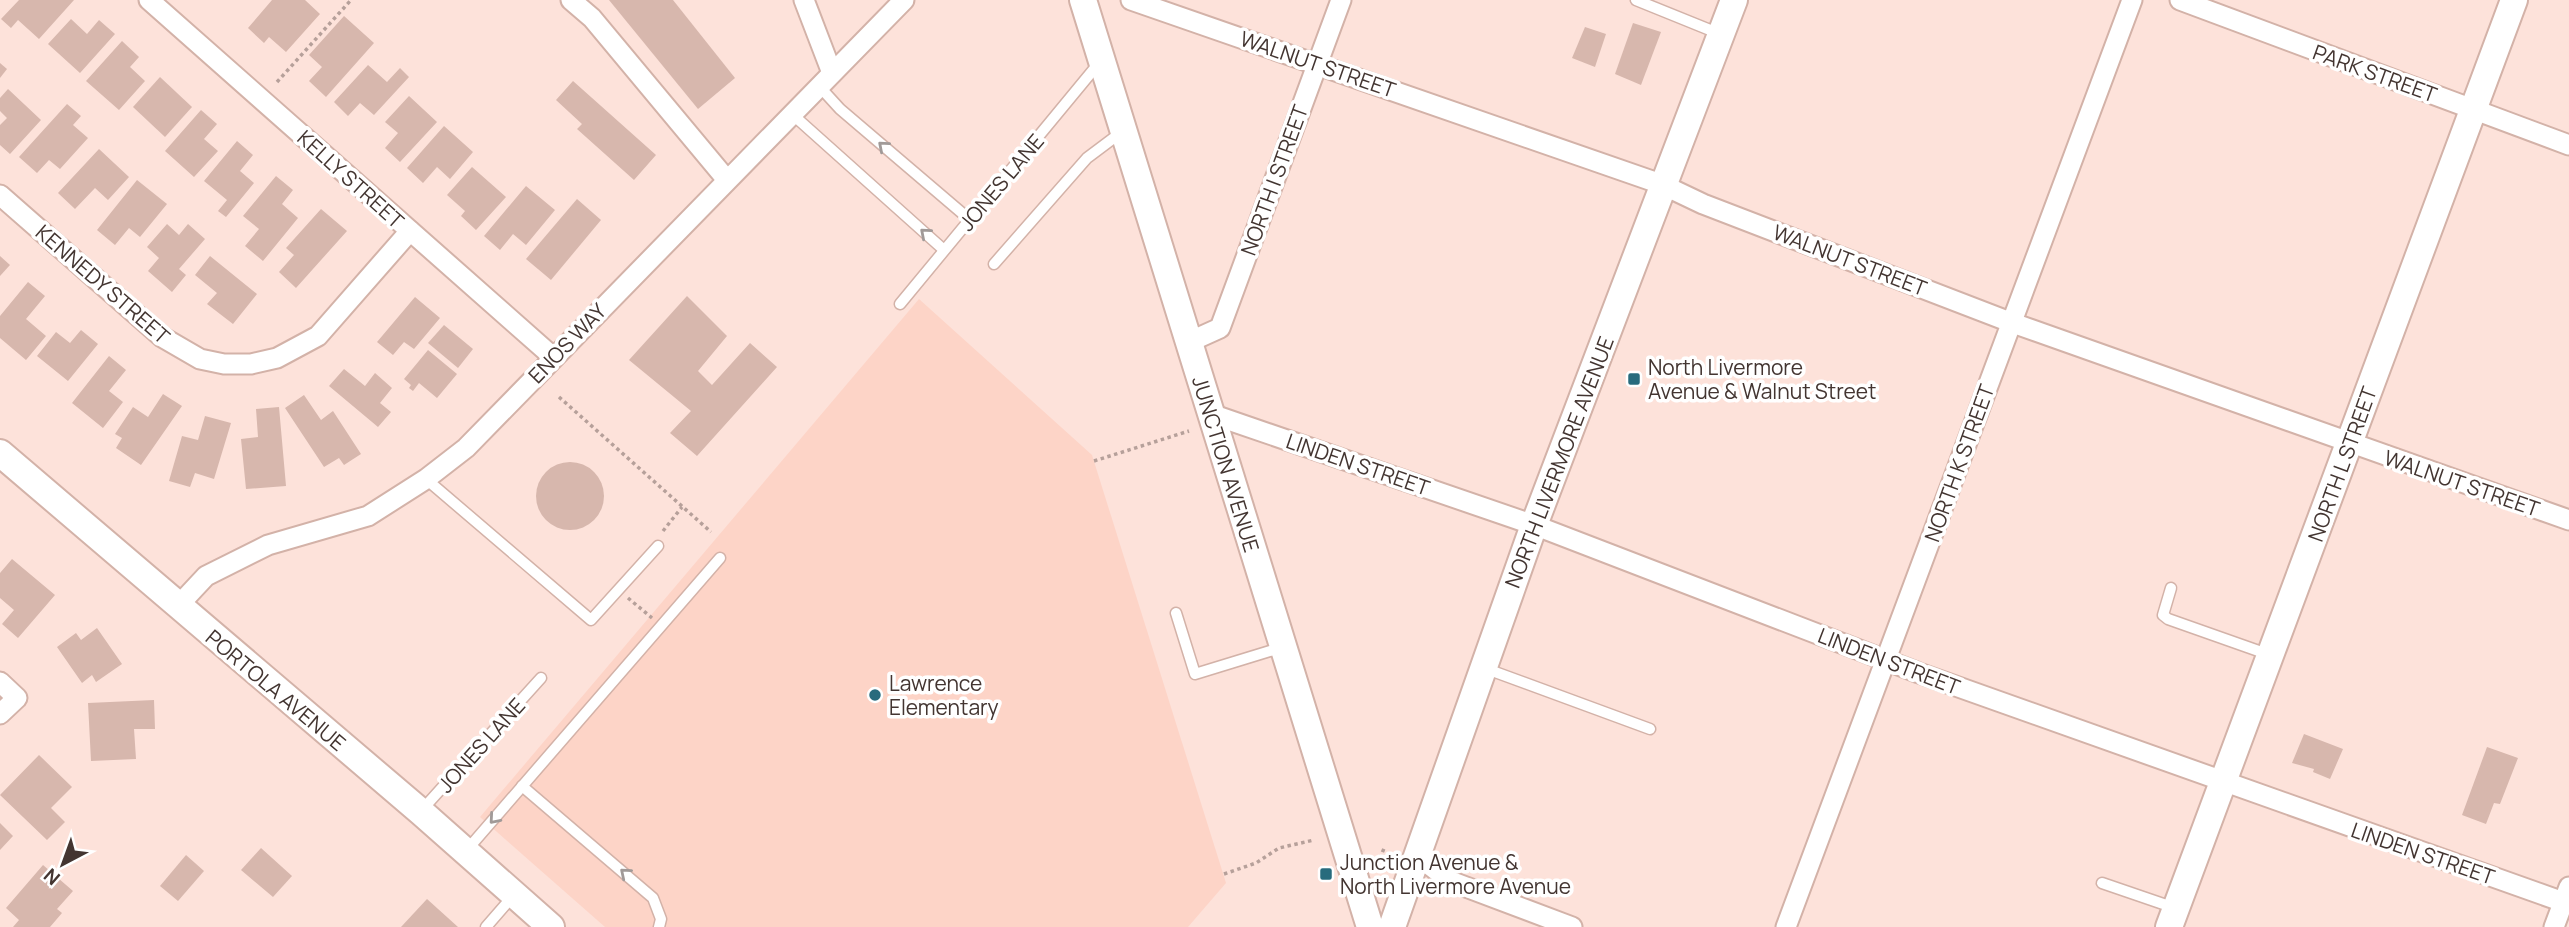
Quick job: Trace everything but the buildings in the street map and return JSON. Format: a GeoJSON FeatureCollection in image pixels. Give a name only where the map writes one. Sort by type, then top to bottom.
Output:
{"type":"FeatureCollection","features":[{"type":"Feature","properties":{"kind":"street","name":"KELLY STREET"},"geometry":{"type":"LineString","coordinates":[[149,0],[553,357]]}},
{"type":"Feature","properties":{"kind":"street"},"geometry":{"type":"LineString","coordinates":[[571,0],[592,18],[727,180]]}},
{"type":"Feature","properties":{"kind":"street"},"geometry":{"type":"LineString","coordinates":[[804,0],[825,80]]}},
{"type":"Feature","properties":{"kind":"street","name":"JUNCTION AVENUE"},"geometry":{"type":"LineString","coordinates":[[1083,0],[1370,927]]}},
{"type":"Feature","properties":{"kind":"street","name":"WALNUT STREET"},"geometry":{"type":"LineString","coordinates":[[1131,0],[1661,184],[1699,202],[2010,322],[2569,520]]}},
{"type":"Feature","properties":{"kind":"street","name":"NORTH I STREET"},"geometry":{"type":"LineString","coordinates":[[1189,342],[1220,328],[1341,0]]}},
{"type":"Feature","properties":{"kind":"street","name":"NORTH LIVERMORE AVENUE"},"geometry":{"type":"LineString","coordinates":[[1392,927],[1534,525],[1597,364],[1661,184],[1734,0]]}},
{"type":"Feature","properties":{"kind":"street","name":"NORTH K STREET"},"geometry":{"type":"LineString","coordinates":[[1786,927],[2132,0]]}},
{"type":"Feature","properties":{"kind":"street","name":"PARK STREET"},"geometry":{"type":"LineString","coordinates":[[2180,0],[2569,145]]}},
{"type":"Feature","properties":{"kind":"street","name":"NORTH L STREET"},"geometry":{"type":"LineString","coordinates":[[2172,918],[2514,0]]}},
{"type":"Feature","properties":{"kind":"street","name":"ENOS WAY"},"geometry":{"type":"LineString","coordinates":[[177,607],[211,574],[268,545],[369,516],[426,479],[466,448],[900,1]]}},
{"type":"Feature","properties":{"kind":"street","name":"KENNEDY STREET"},"geometry":{"type":"LineString","coordinates":[[0,195],[162,337],[200,359],[224,364],[251,364],[277,358],[318,336],[410,231]]}},
{"type":"Feature","properties":{"kind":"street","name":"LINDEN STREET"},"geometry":{"type":"LineString","coordinates":[[1211,414],[1534,525],[1887,661],[2223,782],[2567,898]]}},
{"type":"Feature","properties":{"kind":"street","name":"PORTOLA AVENUE"},"geometry":{"type":"LineString","coordinates":[[0,453],[177,607],[421,812],[551,927]]}},
{"type":"Feature","properties":{"kind":"street"},"geometry":{"type":"LineString","coordinates":[[0,682],[17,698],[0,714]]}},
{"type":"Feature","properties":{"kind":"street"},"geometry":{"type":"LineString","coordinates":[[1418,856],[1450,881],[1572,927]]}},
{"type":"Feature","properties":{"kind":"street"},"geometry":{"type":"LineString","coordinates":[[2554,927],[2567,898]]}},
{"type":"Feature","properties":{"kind":"lane"},"geometry":{"type":"LineString","coordinates":[[1636,0],[1720,34]]}},
{"type":"Feature","properties":{"kind":"lane","name":"JONES LANE"},"geometry":{"type":"LineString","coordinates":[[900,304],[1101,60]]}},
{"type":"Feature","properties":{"kind":"lane"},"geometry":{"type":"LineString","coordinates":[[825,80],[841,109],[969,219]]}},
{"type":"Feature","properties":{"kind":"lane"},"geometry":{"type":"LineString","coordinates":[[792,114],[944,250]]}},
{"type":"Feature","properties":{"kind":"lane"},"geometry":{"type":"LineString","coordinates":[[993,264],[1087,158],[1123,131]]}},
{"type":"Feature","properties":{"kind":"lane"},"geometry":{"type":"LineString","coordinates":[[426,479],[592,620],[658,547]]}},
{"type":"Feature","properties":{"kind":"lane"},"geometry":{"type":"LineString","coordinates":[[465,852],[720,558]]}},
{"type":"Feature","properties":{"kind":"lane"},"geometry":{"type":"LineString","coordinates":[[2171,588],[2163,615],[2168,619],[2271,655]]}},
{"type":"Feature","properties":{"kind":"lane"},"geometry":{"type":"LineString","coordinates":[[1176,613],[1195,674],[1283,646]]}},
{"type":"Feature","properties":{"kind":"lane"},"geometry":{"type":"LineString","coordinates":[[1483,668],[1650,729]]}},
{"type":"Feature","properties":{"kind":"lane","name":"JONES LANE"},"geometry":{"type":"LineString","coordinates":[[421,812],[541,678]]}},
{"type":"Feature","properties":{"kind":"lane"},"geometry":{"type":"LineString","coordinates":[[522,786],[653,898],[661,919],[659,927]]}},
{"type":"Feature","properties":{"kind":"lane"},"geometry":{"type":"LineString","coordinates":[[2102,883],[2172,918]]}},
{"type":"Feature","properties":{"kind":"lane"},"geometry":{"type":"LineString","coordinates":[[486,927],[514,895]]}},
{"type":"Feature","properties":{"kind":"path"},"geometry":{"type":"LineString","coordinates":[[277,82],[351,0]]}},
{"type":"Feature","properties":{"kind":"path"},"geometry":{"type":"LineString","coordinates":[[559,397],[711,533]]}},
{"type":"Feature","properties":{"kind":"path"},"geometry":{"type":"LineString","coordinates":[[1094,461],[1189,431]]}},
{"type":"Feature","properties":{"kind":"path"},"geometry":{"type":"LineString","coordinates":[[658,547],[663,529],[682,507]]}},
{"type":"Feature","properties":{"kind":"path"},"geometry":{"type":"LineString","coordinates":[[619,590],[661,626]]}},
{"type":"Feature","properties":{"kind":"path"},"geometry":{"type":"LineString","coordinates":[[1224,874],[1256,863],[1279,848],[1314,840]]}},
{"type":"Feature","properties":{"kind":"path"},"geometry":{"type":"LineString","coordinates":[[1377,865],[1385,846]]}},
{"type":"Feature","properties":{"kind":"shaded area","name":"Lawrence Elementary"},"geometry":{"type":"Polygon","coordinates":[[[919,299],[1092,455],[1226,883],[1188,927],[605,927],[480,817],[919,299]]]}},
{"type":"Feature","properties":{"kind":"place","name":"North Livermore Avenue & Walnut Street"},"geometry":{"type":"Point","coordinates":[1634,379]}},
{"type":"Feature","properties":{"kind":"place","name":"Lawrence Elementary"},"geometry":{"type":"Point","coordinates":[875,695]}},
{"type":"Feature","properties":{"kind":"place","name":"Junction Avenue & North Livermore Avenue"},"geometry":{"type":"Point","coordinates":[1326,874]}}]}
